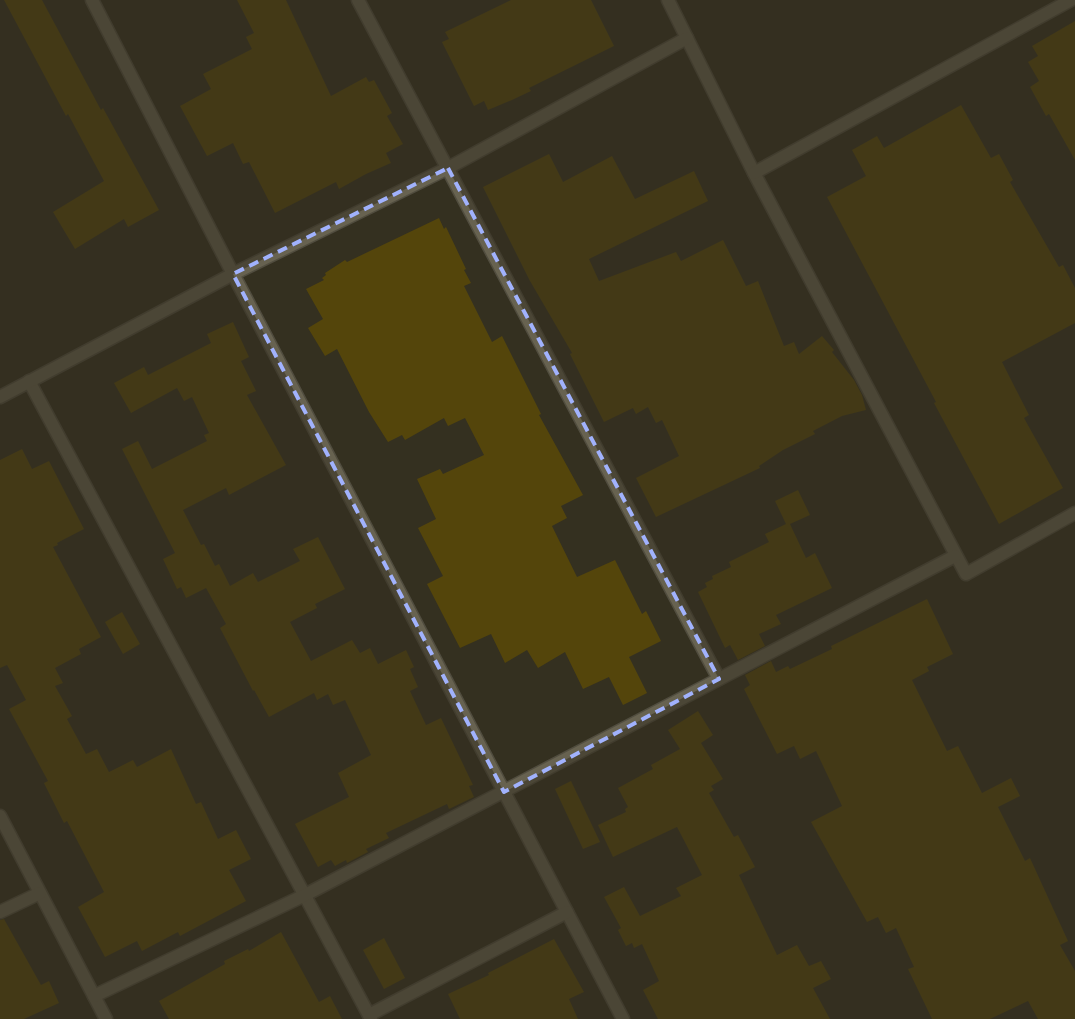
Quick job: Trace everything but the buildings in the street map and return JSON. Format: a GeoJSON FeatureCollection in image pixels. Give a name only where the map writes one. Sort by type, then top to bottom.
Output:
{"type":"FeatureCollection","features":[{"type":"Feature","properties":{"kind":"street"},"geometry":{"type":"LineString","coordinates":[[92,0],[233,274],[623,1019]]}},
{"type":"Feature","properties":{"kind":"street"},"geometry":{"type":"LineString","coordinates":[[358,0],[719,678]]}},
{"type":"Feature","properties":{"kind":"street"},"geometry":{"type":"LineString","coordinates":[[668,0],[754,173],[966,574],[1075,513]]}},
{"type":"Feature","properties":{"kind":"street"},"geometry":{"type":"LineString","coordinates":[[754,173],[1071,0]]}},
{"type":"Feature","properties":{"kind":"street"},"geometry":{"type":"LineString","coordinates":[[0,397],[233,274],[448,168],[686,38]]}},
{"type":"Feature","properties":{"kind":"street"},"geometry":{"type":"LineString","coordinates":[[29,382],[370,1017],[568,912]]}},
{"type":"Feature","properties":{"kind":"street"},"geometry":{"type":"LineString","coordinates":[[94,996],[305,895],[955,556]]}},
{"type":"Feature","properties":{"kind":"street"},"geometry":{"type":"LineString","coordinates":[[0,816],[106,1019]]}},
{"type":"Feature","properties":{"kind":"street"},"geometry":{"type":"LineString","coordinates":[[0,912],[40,893]]}},
{"type":"Feature","properties":{"kind":"highlighted area"},"geometry":{"type":"Polygon","coordinates":[[[448,168],[719,679],[504,792],[233,274],[448,168]]]}}]}
